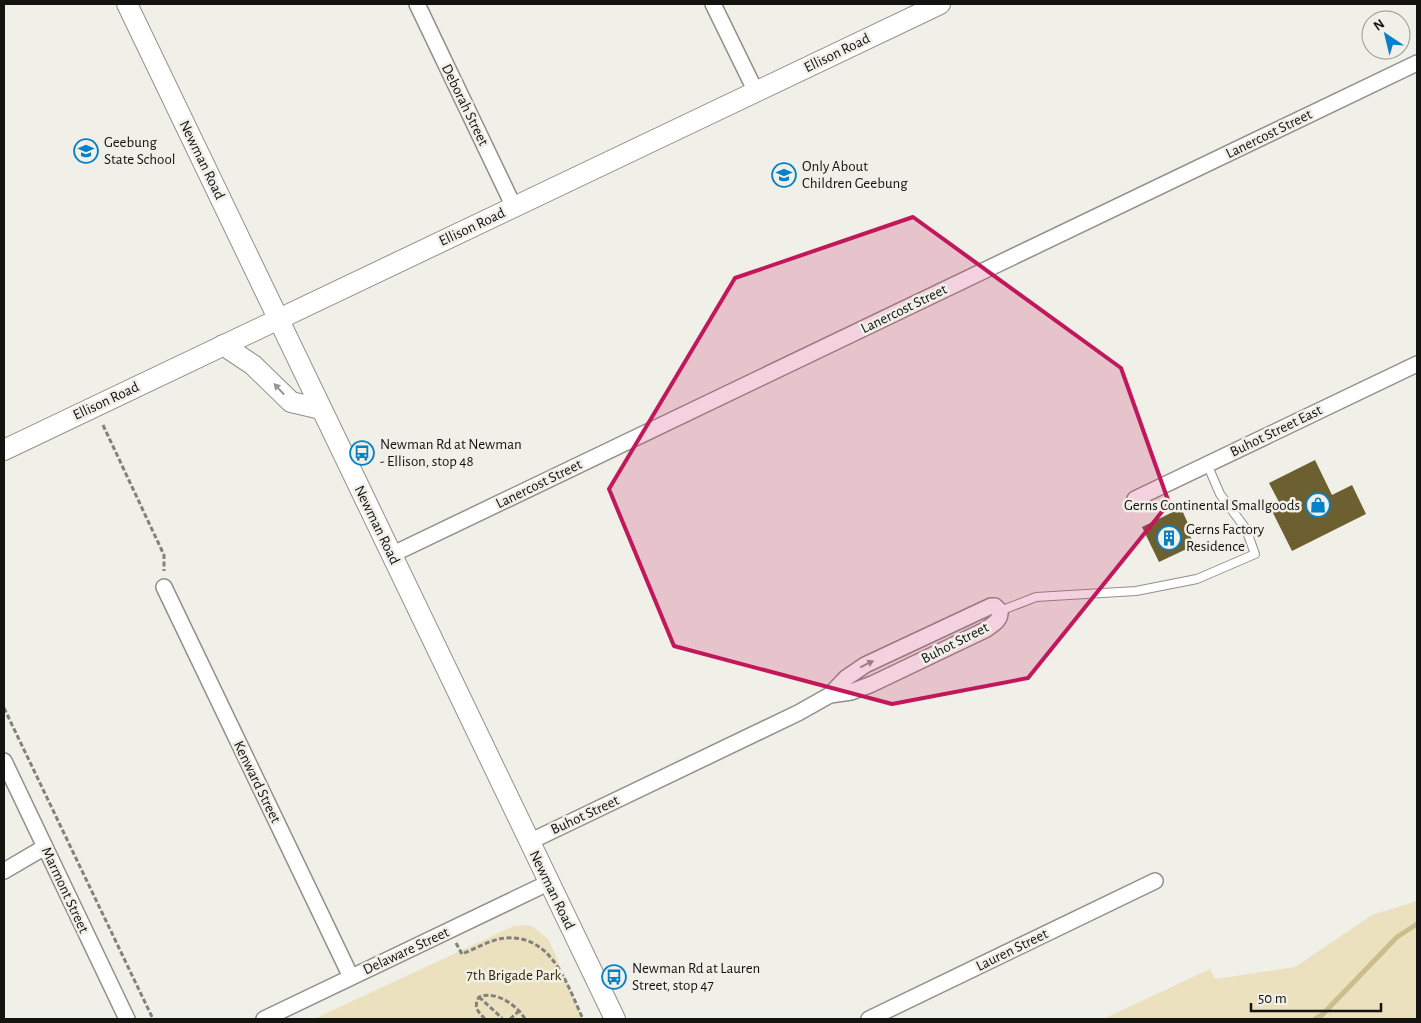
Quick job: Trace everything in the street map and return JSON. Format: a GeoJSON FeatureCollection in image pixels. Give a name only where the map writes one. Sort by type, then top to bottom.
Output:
{"type":"FeatureCollection","features":[{"type":"Feature","properties":{"kind":"main road","name":"Newman Road"},"geometry":{"type":"LineString","coordinates":[[127,4],[615,1019]]}},
{"type":"Feature","properties":{"kind":"main road","name":"Ellison Road"},"geometry":{"type":"LineString","coordinates":[[4,450],[940,4]]}},
{"type":"Feature","properties":{"kind":"main road"},"geometry":{"type":"LineString","coordinates":[[223,345],[253,365],[291,402],[321,409]]}},
{"type":"Feature","properties":{"kind":"street","name":"Deborah Street"},"geometry":{"type":"LineString","coordinates":[[417,4],[514,207]]}},
{"type":"Feature","properties":{"kind":"street"},"geometry":{"type":"LineString","coordinates":[[713,4],[756,92]]}},
{"type":"Feature","properties":{"kind":"street","name":"Lanercost Street"},"geometry":{"type":"LineString","coordinates":[[391,554],[1417,63]]}},
{"type":"Feature","properties":{"kind":"street","name":"Buhot Street East"},"geometry":{"type":"LineString","coordinates":[[1135,499],[1417,364]]}},
{"type":"Feature","properties":{"kind":"street","name":"Kenward Street"},"geometry":{"type":"LineString","coordinates":[[164,587],[351,976]]}},
{"type":"Feature","properties":{"kind":"street","name":"Buhot Street"},"geometry":{"type":"LineString","coordinates":[[529,842],[798,713],[830,695],[846,678],[858,669],[990,606],[995,606],[1000,611]]}},
{"type":"Feature","properties":{"kind":"street","name":"Marmont Street"},"geometry":{"type":"LineString","coordinates":[[4,760],[127,1019]]}},
{"type":"Feature","properties":{"kind":"street"},"geometry":{"type":"LineString","coordinates":[[4,871],[45,847]]}},
{"type":"Feature","properties":{"kind":"street","name":"Lauren Street"},"geometry":{"type":"LineString","coordinates":[[869,1019],[1155,881]]}},
{"type":"Feature","properties":{"kind":"street","name":"Delaware Street"},"geometry":{"type":"LineString","coordinates":[[264,1019],[548,883]]}},
{"type":"Feature","properties":{"kind":"lane"},"geometry":{"type":"LineString","coordinates":[[1000,611],[1036,597],[1136,591],[1197,579],[1255,554],[1246,529],[1220,494],[1207,464]]}},
{"type":"Feature","properties":{"kind":"path"},"geometry":{"type":"LineString","coordinates":[[103,425],[164,555],[164,587]]}},
{"type":"Feature","properties":{"kind":"path"},"geometry":{"type":"LineString","coordinates":[[4,708],[153,1019]]}},
{"type":"Feature","properties":{"kind":"path"},"geometry":{"type":"LineString","coordinates":[[457,945],[462,954],[505,938],[522,940],[537,946],[555,962],[583,1019]]}},
{"type":"Feature","properties":{"kind":"path"},"geometry":{"type":"LineString","coordinates":[[479,998],[491,995],[509,1002],[525,1019]]}},
{"type":"Feature","properties":{"kind":"path"},"geometry":{"type":"LineString","coordinates":[[479,998],[502,1019],[507,1017],[510,1019],[519,1011]]}},
{"type":"Feature","properties":{"kind":"path"},"geometry":{"type":"LineString","coordinates":[[479,998],[476,1006],[485,1019]]}},
{"type":"Feature","properties":{"kind":"highlighted area"},"geometry":{"type":"Polygon","coordinates":[[[913,217],[1121,368],[1169,503],[1028,678],[892,704],[674,646],[609,489],[735,278],[913,217]]]}},
{"type":"Feature","properties":{"kind":"green space"},"geometry":{"type":"Polygon","coordinates":[[[1417,901],[1417,1019],[1103,1019],[1210,969],[1215,979],[1295,967],[1372,915],[1417,901]]]}},
{"type":"Feature","properties":{"kind":"green space","name":"7th Brigade Park"},"geometry":{"type":"Polygon","coordinates":[[[514,926],[532,926],[549,940],[583,1019],[314,1019],[514,926]]]}},
{"type":"Feature","properties":{"kind":"building","name":"Gerns Continental Smallgoods"},"geometry":{"type":"Polygon","coordinates":[[[1315,460],[1332,495],[1352,485],[1366,514],[1292,551],[1270,507],[1279,502],[1269,483],[1315,460]]]}},
{"type":"Feature","properties":{"kind":"building","name":"Gerns Factory Residence"},"geometry":{"type":"Polygon","coordinates":[[[1181,508],[1190,528],[1187,530],[1195,545],[1159,562],[1142,527],[1181,508]]]}},
{"type":"Feature","properties":{"kind":"waterway"},"geometry":{"type":"LineString","coordinates":[[1315,1019],[1322,1015],[1397,937],[1417,924]]}},
{"type":"Feature","properties":{"kind":"place","name":"Geebung State School"},"geometry":{"type":"Point","coordinates":[86,151]}},
{"type":"Feature","properties":{"kind":"place","name":"Only About Children Geebung"},"geometry":{"type":"Point","coordinates":[784,175]}},
{"type":"Feature","properties":{"kind":"place","name":"Newman Rd at Newman - Ellison, stop 48"},"geometry":{"type":"Point","coordinates":[362,453]}},
{"type":"Feature","properties":{"kind":"place","name":"Gerns Continental Smallgoods"},"geometry":{"type":"Point","coordinates":[1318,505]}},
{"type":"Feature","properties":{"kind":"place","name":"Gerns Factory Residence"},"geometry":{"type":"Point","coordinates":[1169,538]}},
{"type":"Feature","properties":{"kind":"place","name":"Newman Rd at Lauren Street, stop 47"},"geometry":{"type":"Point","coordinates":[614,977]}}]}
